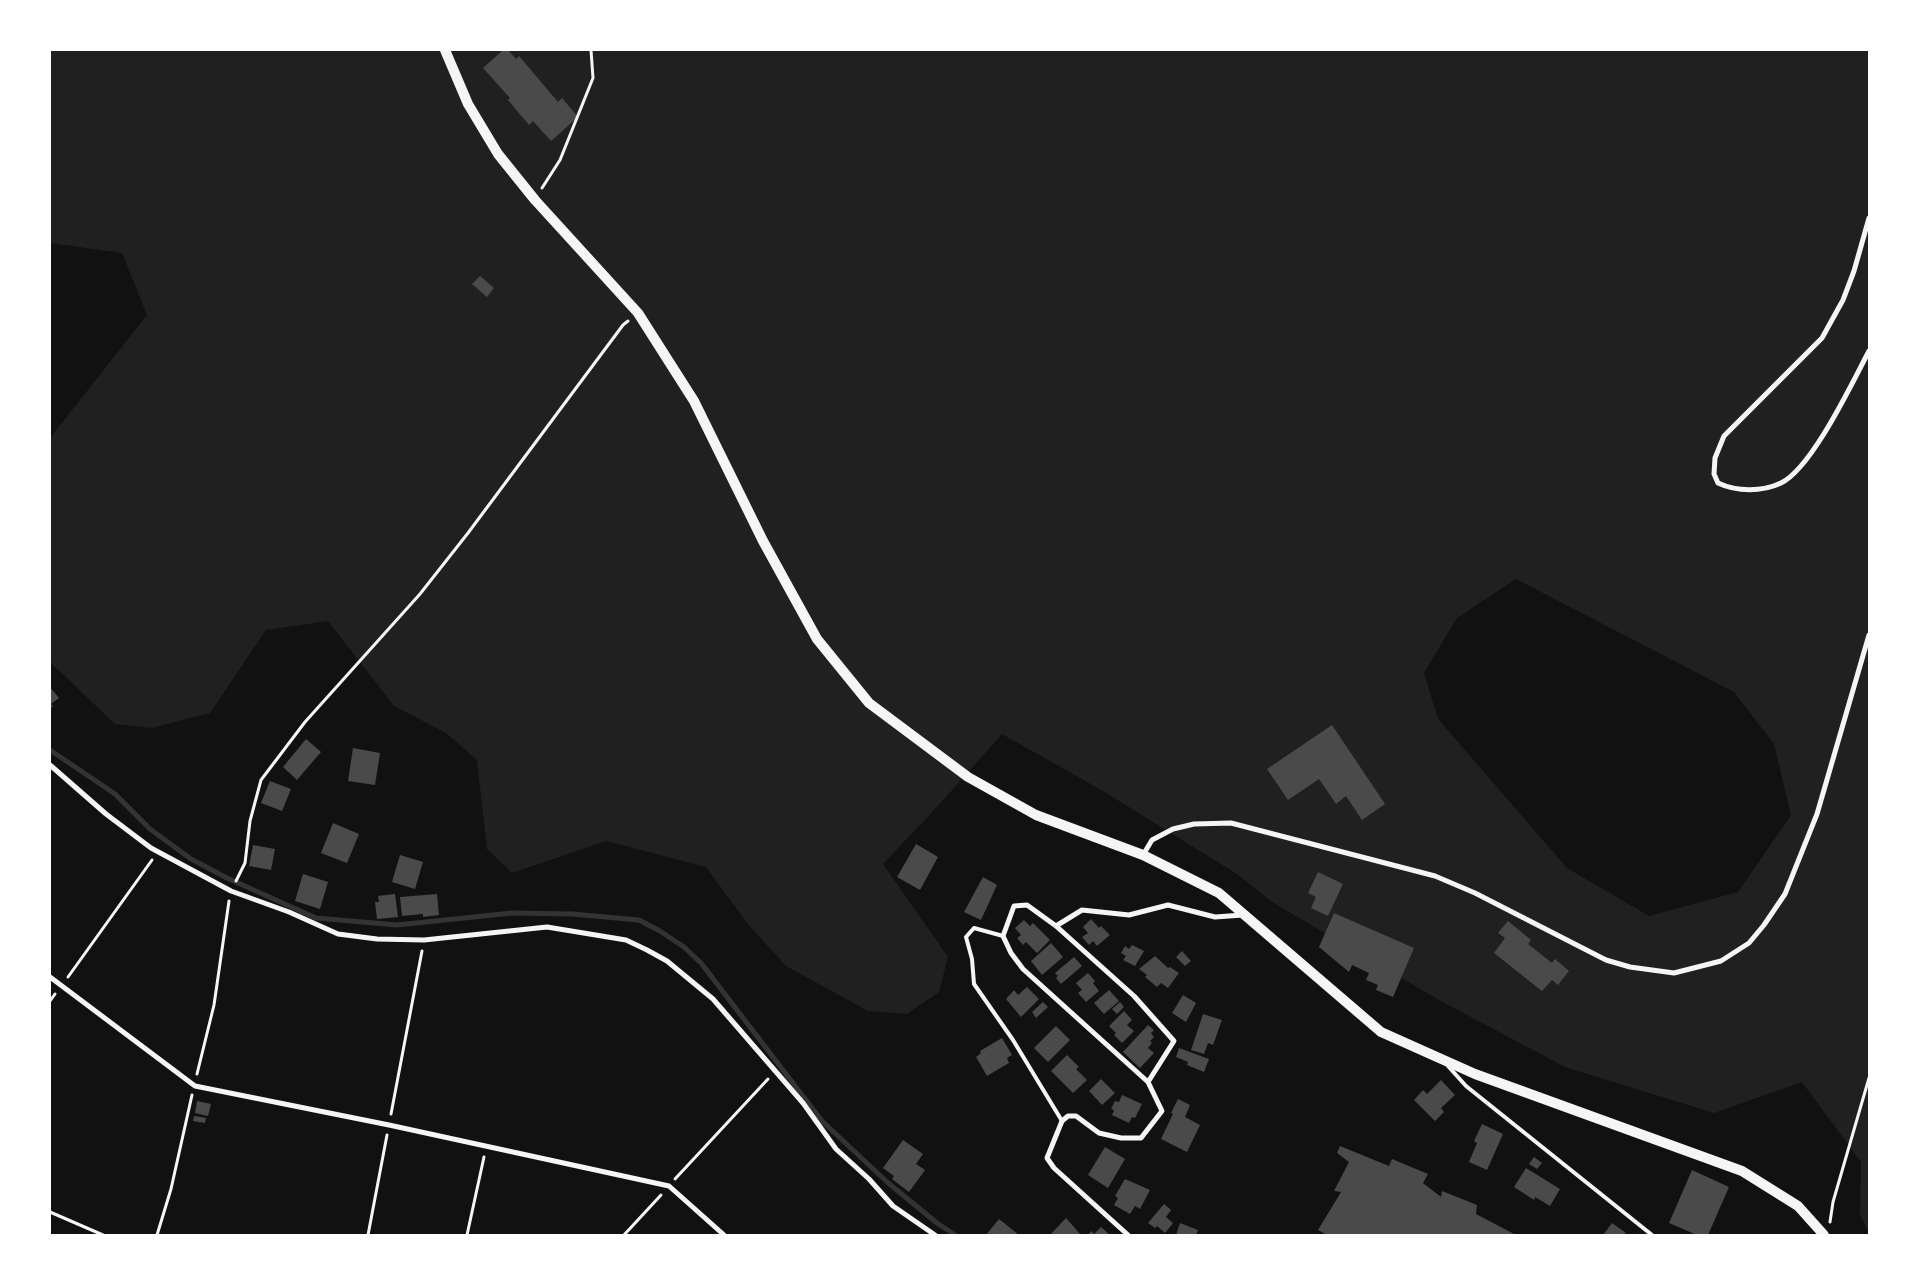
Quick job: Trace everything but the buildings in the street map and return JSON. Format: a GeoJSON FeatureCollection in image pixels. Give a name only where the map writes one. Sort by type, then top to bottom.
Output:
{"type":"FeatureCollection","features":[{"type":"Feature","properties":{"kind":"main road"},"geometry":{"type":"LineString","coordinates":[[445,50],[468,104],[498,154],[535,200],[638,313],[694,401],[763,541],[817,639],[869,702],[968,777],[1036,815],[1143,855],[1218,893],[1381,1032],[1475,1074],[1742,1171],[1798,1206],[1828,1232]]}},
{"type":"Feature","properties":{"kind":"street"},"geometry":{"type":"LineString","coordinates":[[1869,218],[1854,271],[1843,300],[1822,338],[1724,436],[1714,458],[1714,474],[1718,483],[1727,488],[1740,490],[1759,488],[1782,482],[1802,465],[1830,423],[1869,351]]}},
{"type":"Feature","properties":{"kind":"street"},"geometry":{"type":"LineString","coordinates":[[1143,855],[1152,840],[1174,829],[1194,824],[1231,823],[1435,876],[1475,893],[1606,960],[1630,968],[1674,973],[1720,961],[1748,943],[1764,925],[1785,894],[1817,814],[1869,636]]}},
{"type":"Feature","properties":{"kind":"street"},"geometry":{"type":"LineString","coordinates":[[50,765],[106,814],[158,852],[231,891],[288,912],[338,934],[377,939],[424,940],[547,927],[626,940],[667,961],[713,999],[803,1103],[836,1148],[869,1178],[893,1206],[935,1235]]}},
{"type":"Feature","properties":{"kind":"street"},"geometry":{"type":"LineString","coordinates":[[1128,1235],[1054,1168],[1047,1158],[1062,1121],[1068,1116],[1076,1116],[1099,1133],[1121,1138],[1141,1138],[1162,1111],[1148,1082],[1022,969],[1011,953],[1004,936],[1014,906],[1027,905],[1056,926],[1134,996],[1174,1041],[1148,1082]]}},
{"type":"Feature","properties":{"kind":"street"},"geometry":{"type":"LineString","coordinates":[[1056,926],[1082,910],[1129,915],[1168,905],[1215,917],[1243,914]]}},
{"type":"Feature","properties":{"kind":"street"},"geometry":{"type":"LineString","coordinates":[[50,977],[194,1086],[389,1125],[669,1186],[724,1235]]}},
{"type":"Feature","properties":{"kind":"lane"},"geometry":{"type":"LineString","coordinates":[[1004,936],[974,928],[966,936],[972,959],[974,984],[1013,1040],[1062,1121]]}},
{"type":"Feature","properties":{"kind":"lane"},"geometry":{"type":"LineString","coordinates":[[1441,1059],[1466,1086],[1652,1235]]}},
{"type":"Feature","properties":{"kind":"path"},"geometry":{"type":"LineString","coordinates":[[535,200],[560,160],[593,78],[591,50]]}},
{"type":"Feature","properties":{"kind":"path"},"geometry":{"type":"LineString","coordinates":[[157,1235],[170,1189],[214,1005],[231,891],[245,863],[250,821],[261,780],[305,722],[420,594],[468,533],[623,325],[638,313]]}},
{"type":"Feature","properties":{"kind":"path"},"geometry":{"type":"LineString","coordinates":[[50,1001],[158,852]]}},
{"type":"Feature","properties":{"kind":"path"},"geometry":{"type":"LineString","coordinates":[[368,1235],[424,940]]}},
{"type":"Feature","properties":{"kind":"path"},"geometry":{"type":"LineString","coordinates":[[624,1235],[776,1071]]}},
{"type":"Feature","properties":{"kind":"path"},"geometry":{"type":"LineString","coordinates":[[1828,1232],[1833,1202],[1869,1078]]}},
{"type":"Feature","properties":{"kind":"path"},"geometry":{"type":"LineString","coordinates":[[467,1235],[486,1146]]}},
{"type":"Feature","properties":{"kind":"path"},"geometry":{"type":"LineString","coordinates":[[50,1212],[103,1235]]}},
{"type":"Feature","properties":{"kind":"shaded area"},"geometry":{"type":"Polygon","coordinates":[[[50,50],[1869,50],[1869,1233],[1860,1215],[1861,1162],[1802,1082],[1714,1113],[1565,1067],[1439,1000],[1272,902],[1237,874],[1103,791],[1002,734],[883,864],[948,957],[939,992],[907,1014],[868,1011],[786,966],[747,923],[706,867],[606,841],[512,873],[487,849],[477,760],[446,733],[394,706],[328,621],[266,630],[210,713],[152,728],[115,724],[50,662],[50,438],[147,315],[122,253],[50,243],[50,50]],[[1516,579],[1457,618],[1424,673],[1438,719],[1567,868],[1649,916],[1738,892],[1791,815],[1774,744],[1734,692],[1516,579]]]}},
{"type":"Feature","properties":{"kind":"waterway"},"geometry":{"type":"LineString","coordinates":[[50,750],[115,794],[150,829],[191,859],[227,878],[316,918],[397,925],[512,913],[572,914],[639,920],[660,931],[684,947],[701,963],[822,1121],[887,1182],[937,1223],[955,1235]]}}]}
